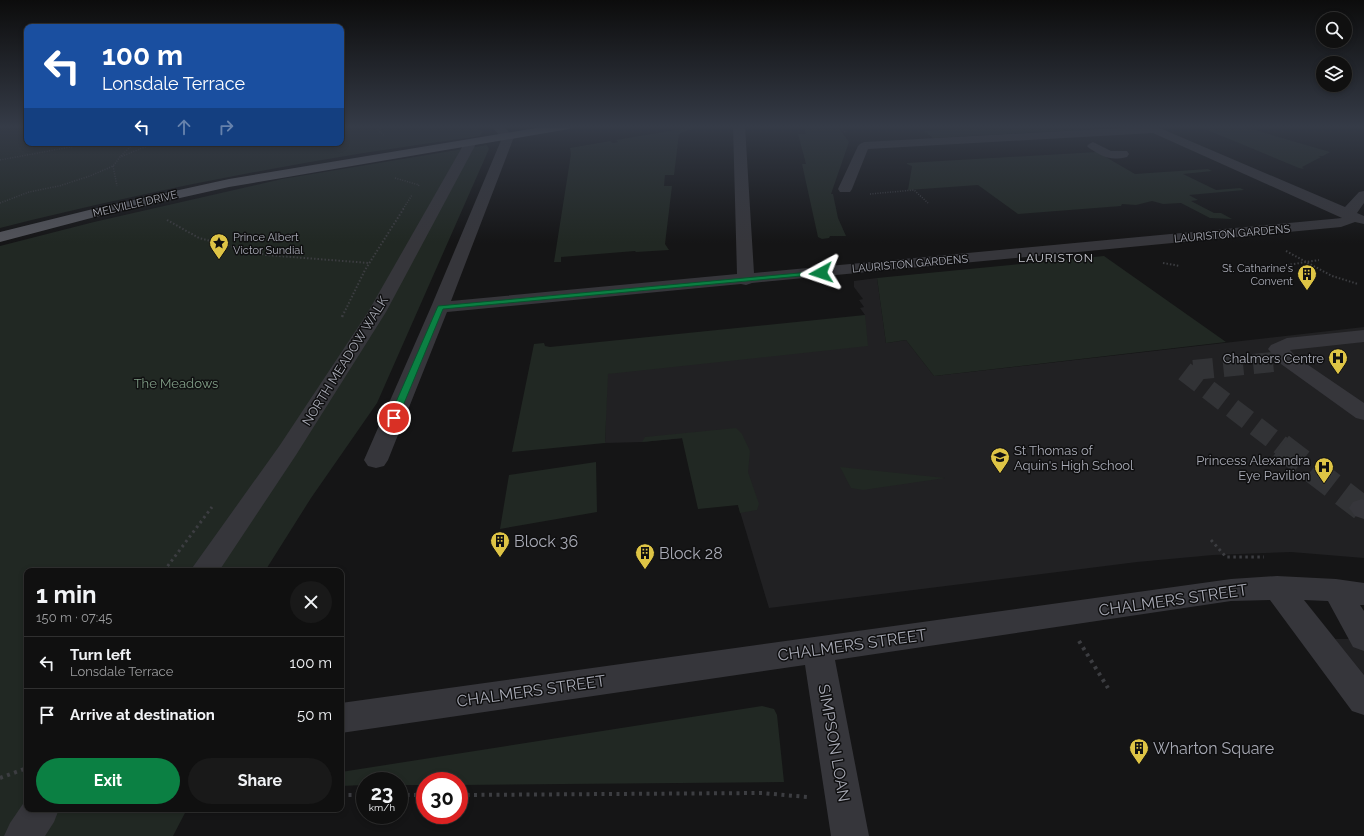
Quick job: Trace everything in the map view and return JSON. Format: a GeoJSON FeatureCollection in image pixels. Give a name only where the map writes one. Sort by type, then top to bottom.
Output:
{"type":"FeatureCollection","features":[{"type":"Feature","properties":{"kind":"main road","name":"MELVILLE DRIVE"},"geometry":{"type":"LineString","coordinates":[[0,237],[93,213],[222,185],[338,165]]}},
{"type":"Feature","properties":{"kind":"street","name":"NORTH MEADOW WALK"},"geometry":{"type":"LineString","coordinates":[[206,568],[288,450],[377,312],[459,165]]}},
{"type":"Feature","properties":{"kind":"street"},"geometry":{"type":"LineString","coordinates":[[376,460],[440,307],[496,165]]}},
{"type":"Feature","properties":{"kind":"street"},"geometry":{"type":"LineString","coordinates":[[741,165],[746,280]]}},
{"type":"Feature","properties":{"kind":"street"},"geometry":{"type":"LineString","coordinates":[[845,189],[856,165]]}},
{"type":"Feature","properties":{"kind":"street"},"geometry":{"type":"LineString","coordinates":[[1234,165],[1357,218]]}},
{"type":"Feature","properties":{"kind":"street"},"geometry":{"type":"LineString","coordinates":[[1300,194],[1320,198],[1342,196],[1364,191]]}},
{"type":"Feature","properties":{"kind":"street"},"geometry":{"type":"LineString","coordinates":[[1357,218],[1350,210],[1364,195]]}},
{"type":"Feature","properties":{"kind":"street","name":"LAURISTON GARDENS"},"geometry":{"type":"LineString","coordinates":[[440,307],[746,280],[1250,232],[1342,223],[1357,218]]}},
{"type":"Feature","properties":{"kind":"street"},"geometry":{"type":"LineString","coordinates":[[1364,336],[1287,344],[1278,349],[1280,361],[1364,413]]}},
{"type":"Feature","properties":{"kind":"street"},"geometry":{"type":"LineString","coordinates":[[1277,587],[1364,700]]}},
{"type":"Feature","properties":{"kind":"street","name":"CHALMERS STREET"},"geometry":{"type":"LineString","coordinates":[[344,718],[1231,590],[1277,587],[1350,592]]}},
{"type":"Feature","properties":{"kind":"street"},"geometry":{"type":"LineString","coordinates":[[1350,592],[1364,638]]}},
{"type":"Feature","properties":{"kind":"street","name":"SIMPSON LOAN"},"geometry":{"type":"LineString","coordinates":[[818,649],[850,836]]}},
{"type":"Feature","properties":{"kind":"street"},"geometry":{"type":"LineString","coordinates":[[23,836],[39,812]]}},
{"type":"Feature","properties":{"kind":"path"},"geometry":{"type":"LineString","coordinates":[[0,203],[29,192],[59,186],[90,176],[114,165]]}},
{"type":"Feature","properties":{"kind":"path"},"geometry":{"type":"LineString","coordinates":[[339,322],[370,260],[419,185],[394,177]]}},
{"type":"Feature","properties":{"kind":"path"},"geometry":{"type":"LineString","coordinates":[[867,194],[914,190],[928,203]]}},
{"type":"Feature","properties":{"kind":"path"},"geometry":{"type":"LineString","coordinates":[[164,218],[199,238],[266,255],[370,263]]}},
{"type":"Feature","properties":{"kind":"path"},"geometry":{"type":"LineString","coordinates":[[1250,232],[1332,276],[1358,284]]}},
{"type":"Feature","properties":{"kind":"path"},"geometry":{"type":"LineString","coordinates":[[1287,265],[1308,263],[1319,260]]}},
{"type":"Feature","properties":{"kind":"path"},"geometry":{"type":"LineString","coordinates":[[166,568],[216,501]]}},
{"type":"Feature","properties":{"kind":"path"},"geometry":{"type":"LineString","coordinates":[[1063,615],[1108,688]]}},
{"type":"Feature","properties":{"kind":"path"},"geometry":{"type":"LineString","coordinates":[[0,778],[24,769]]}},
{"type":"Feature","properties":{"kind":"path"},"geometry":{"type":"LineString","coordinates":[[468,795],[762,793],[807,796]]}},
{"type":"Feature","properties":{"kind":"path"},"geometry":{"type":"LineString","coordinates":[[344,795],[356,795]]}},
{"type":"Feature","properties":{"kind":"shaded area","name":"St Thomas of Aquin's High School"},"geometry":{"type":"Polygon","coordinates":[[[877,278],[886,343],[906,340],[934,376],[1364,327],[1364,558],[1291,552],[1213,555],[1137,562],[769,608],[717,435],[642,442],[605,443],[607,374],[865,315],[860,308],[864,307],[859,300],[863,299],[854,287],[854,281],[877,278]]]}},
{"type":"Feature","properties":{"kind":"shaded area"},"geometry":{"type":"Polygon","coordinates":[[[1335,639],[1364,639],[1364,675],[1335,639]]]}},
{"type":"Feature","properties":{"kind":"green space"},"geometry":{"type":"Polygon","coordinates":[[[0,165],[295,165],[117,200],[0,228],[0,165]]]}},
{"type":"Feature","properties":{"kind":"green space","name":"The Meadows"},"geometry":{"type":"Polygon","coordinates":[[[366,165],[482,165],[377,403],[311,498],[267,568],[24,568],[24,812],[185,812],[173,836],[0,836],[0,246],[94,222],[282,179],[366,165]]]}},
{"type":"Feature","properties":{"kind":"green space"},"geometry":{"type":"Polygon","coordinates":[[[569,165],[675,165],[674,175],[665,175],[664,186],[672,186],[665,244],[669,250],[635,251],[561,257],[561,262],[554,262],[569,165]]]}},
{"type":"Feature","properties":{"kind":"green space"},"geometry":{"type":"Polygon","coordinates":[[[802,165],[841,165],[831,194],[833,194],[838,218],[846,236],[830,236],[829,238],[822,239],[818,237],[802,165]]]}},
{"type":"Feature","properties":{"kind":"green space"},"geometry":{"type":"Polygon","coordinates":[[[910,165],[1119,165],[1135,174],[1208,169],[1212,171],[1183,174],[1216,190],[1240,188],[1244,190],[1189,195],[1198,200],[1191,201],[1214,213],[1221,213],[1232,219],[1210,218],[1181,203],[1163,204],[1152,201],[1136,205],[1122,204],[1121,206],[1018,214],[978,185],[908,190],[912,166],[910,165]]]}},
{"type":"Feature","properties":{"kind":"green space"},"geometry":{"type":"Polygon","coordinates":[[[1292,165],[1306,165],[1302,167],[1304,169],[1292,165]]]}},
{"type":"Feature","properties":{"kind":"green space"},"geometry":{"type":"Polygon","coordinates":[[[1104,256],[1226,342],[934,376],[906,340],[886,343],[877,278],[1104,256]]]}},
{"type":"Feature","properties":{"kind":"green space"},"geometry":{"type":"Polygon","coordinates":[[[865,315],[868,346],[608,374],[605,443],[512,452],[534,344],[544,343],[545,346],[550,347],[865,315]]]}},
{"type":"Feature","properties":{"kind":"green space"},"geometry":{"type":"Polygon","coordinates":[[[736,428],[742,434],[750,451],[748,472],[759,504],[757,510],[740,513],[738,505],[698,509],[682,438],[642,442],[645,437],[736,428]]]}},
{"type":"Feature","properties":{"kind":"green space"},"geometry":{"type":"Polygon","coordinates":[[[596,462],[597,512],[500,529],[509,475],[596,462]]]}},
{"type":"Feature","properties":{"kind":"green space"},"geometry":{"type":"Polygon","coordinates":[[[840,467],[945,478],[863,490],[851,488],[840,467]]]}},
{"type":"Feature","properties":{"kind":"green space"},"geometry":{"type":"Polygon","coordinates":[[[762,706],[774,709],[777,715],[784,782],[468,785],[468,772],[416,772],[416,785],[408,785],[408,772],[356,772],[356,785],[344,786],[344,772],[762,706]]]}},
{"type":"Feature","properties":{"kind":"tunnel"},"geometry":{"type":"LineString","coordinates":[[1273,362],[1184,371],[1283,447]]}},
{"type":"Feature","properties":{"kind":"tunnel"},"geometry":{"type":"LineString","coordinates":[[1281,446],[1362,508]]}},
{"type":"Feature","properties":{"kind":"place","name":"Prince Albert Victor Sundial"},"geometry":{"type":"Point","coordinates":[219,260]}},
{"type":"Feature","properties":{"kind":"place","name":"St. Catharine's Convent"},"geometry":{"type":"Point","coordinates":[1307,291]}},
{"type":"Feature","properties":{"kind":"place","name":"Chalmers Centre"},"geometry":{"type":"Point","coordinates":[1338,375]}},
{"type":"Feature","properties":{"kind":"place","name":"St Thomas of Aquin's High School"},"geometry":{"type":"Point","coordinates":[1000,474]}},
{"type":"Feature","properties":{"kind":"place","name":"Princess Alexandra Eye Pavilion"},"geometry":{"type":"Point","coordinates":[1324,484]}},
{"type":"Feature","properties":{"kind":"place","name":"Block 36"},"geometry":{"type":"Point","coordinates":[500,558]}},
{"type":"Feature","properties":{"kind":"place","name":"Block 28"},"geometry":{"type":"Point","coordinates":[645,570]}},
{"type":"Feature","properties":{"kind":"place","name":"Wharton Square"},"geometry":{"type":"Point","coordinates":[1139,765]}},
{"type":"Feature","properties":{"kind":"district","name":"LAURISTON"},"geometry":{"type":"Point","coordinates":[1056,258]}},
{"type":"Feature","properties":{"kind":"route"},"geometry":{"type":"LineString","coordinates":[[394,418],[440,307],[821,273]]}}]}
